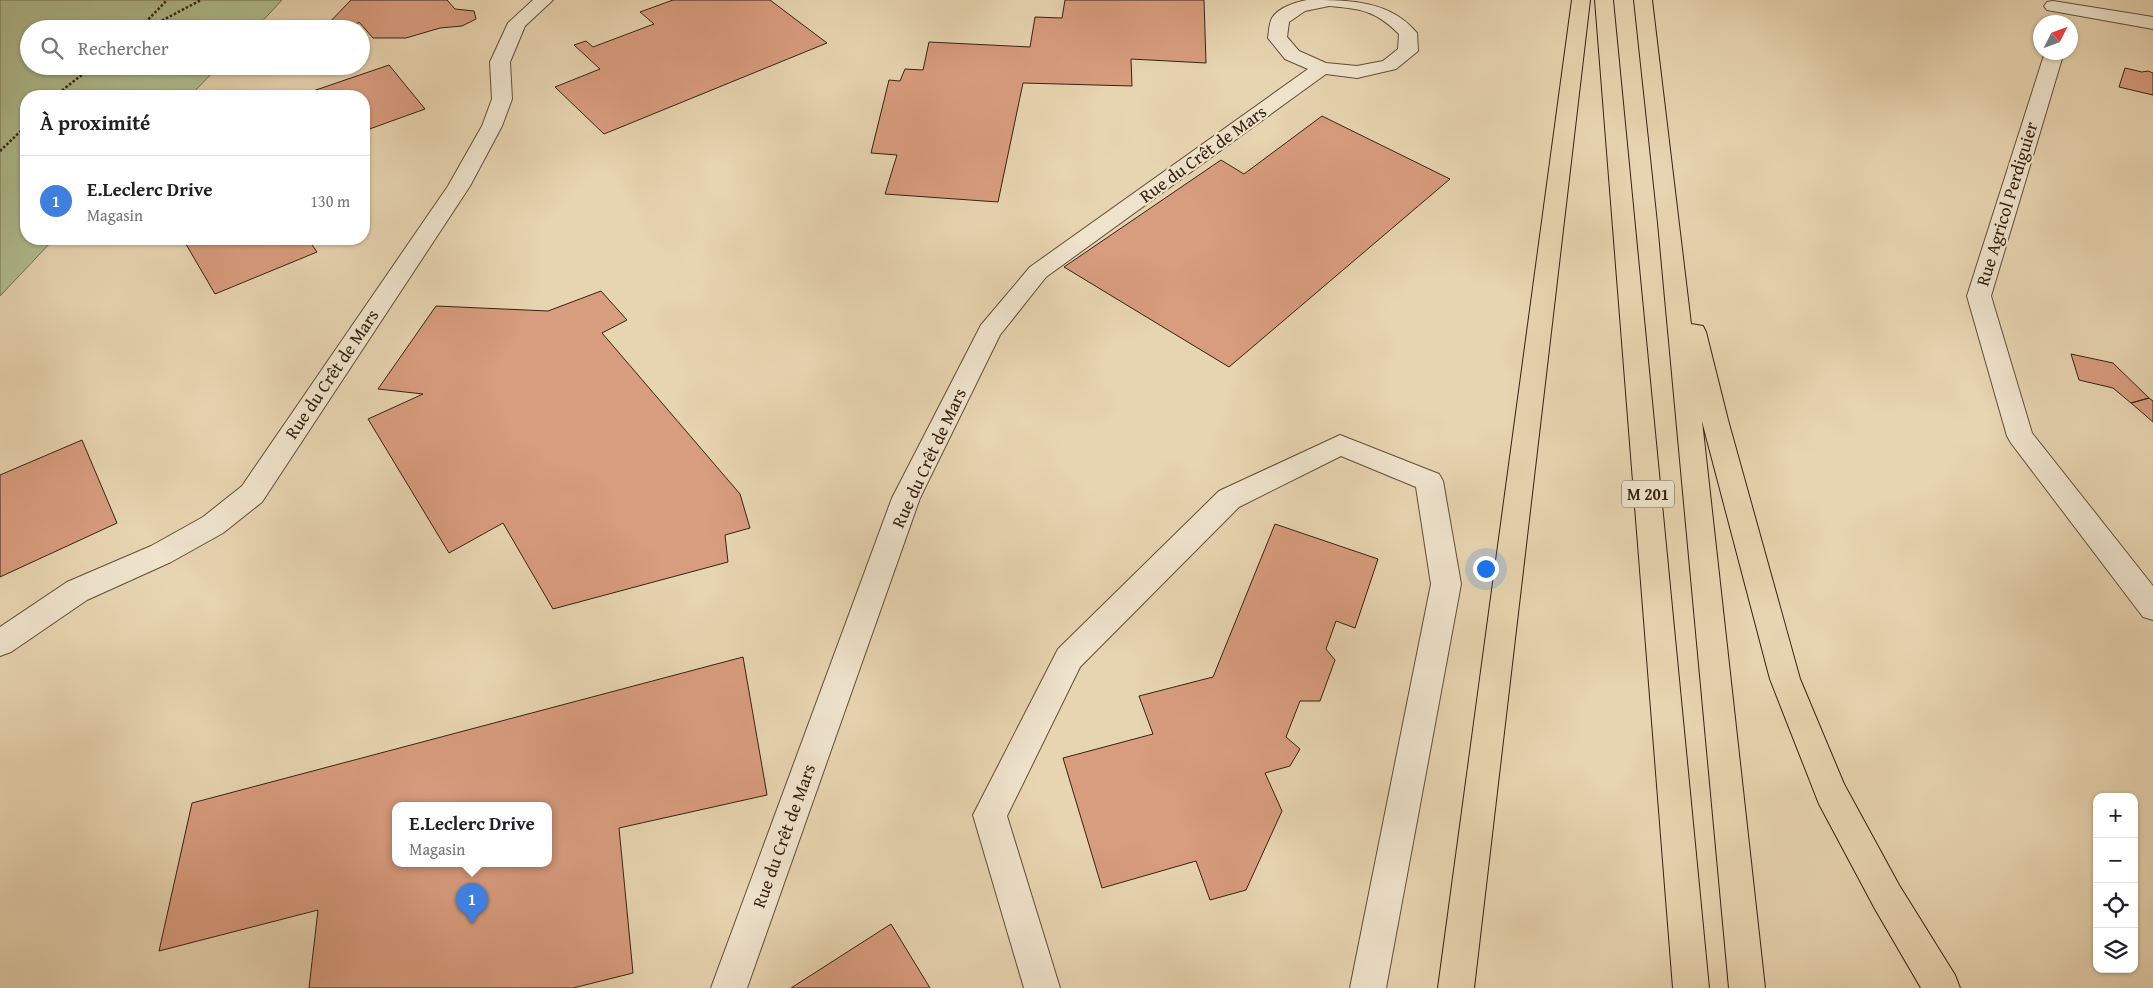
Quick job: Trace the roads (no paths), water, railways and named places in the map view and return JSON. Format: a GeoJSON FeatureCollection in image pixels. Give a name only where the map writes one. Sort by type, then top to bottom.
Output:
{"type":"FeatureCollection","features":[{"type":"Feature","properties":{"kind":"highway"},"geometry":{"type":"LineString","coordinates":[[1456,988],[1582,0]]}},
{"type":"Feature","properties":{"kind":"highway","name":"M 201"},"geometry":{"type":"LineString","coordinates":[[1604,0],[1691,988]]}},
{"type":"Feature","properties":{"kind":"highway","name":"M 201"},"geometry":{"type":"LineString","coordinates":[[1643,0],[1669,223],[1747,988]]}},
{"type":"Feature","properties":{"kind":"highway"},"geometry":{"type":"LineString","coordinates":[[1669,223],[1715,420],[1785,679],[1831,793],[1888,897],[1942,988]]}},
{"type":"Feature","properties":{"kind":"street","name":"Rue du Crêt de Mars"},"geometry":{"type":"LineString","coordinates":[[0,643],[77,591],[161,554],[213,525],[252,494],[459,186],[492,126],[502,99],[500,62],[517,23],[544,0]]}},
{"type":"Feature","properties":{"kind":"street"},"geometry":{"type":"LineString","coordinates":[[1329,1],[1362,4],[1392,16],[1408,33],[1408,51],[1389,66],[1357,72],[1322,68],[1292,56],[1277,38],[1280,20],[1294,3],[1329,1]]}},
{"type":"Feature","properties":{"kind":"street"},"geometry":{"type":"LineString","coordinates":[[2054,9],[2153,23]]}},
{"type":"Feature","properties":{"kind":"street","name":"Rue Agricol Perdiguier"},"geometry":{"type":"LineString","coordinates":[[2052,60],[1978,296],[2020,436],[2153,608]]}},
{"type":"Feature","properties":{"kind":"street","name":"Rue du Crêt de Mars"},"geometry":{"type":"LineString","coordinates":[[729,988],[906,498],[990,332],[1038,272],[1322,68]]}},
{"type":"Feature","properties":{"kind":"street"},"geometry":{"type":"LineString","coordinates":[[1042,988],[990,815],[1069,658],[1230,499],[1340,444],[1429,481],[1446,584],[1368,988]]}},
{"type":"Feature","properties":{"kind":"place","name":"E.Leclerc Drive"},"geometry":{"type":"Point","coordinates":[472,924]}}]}
